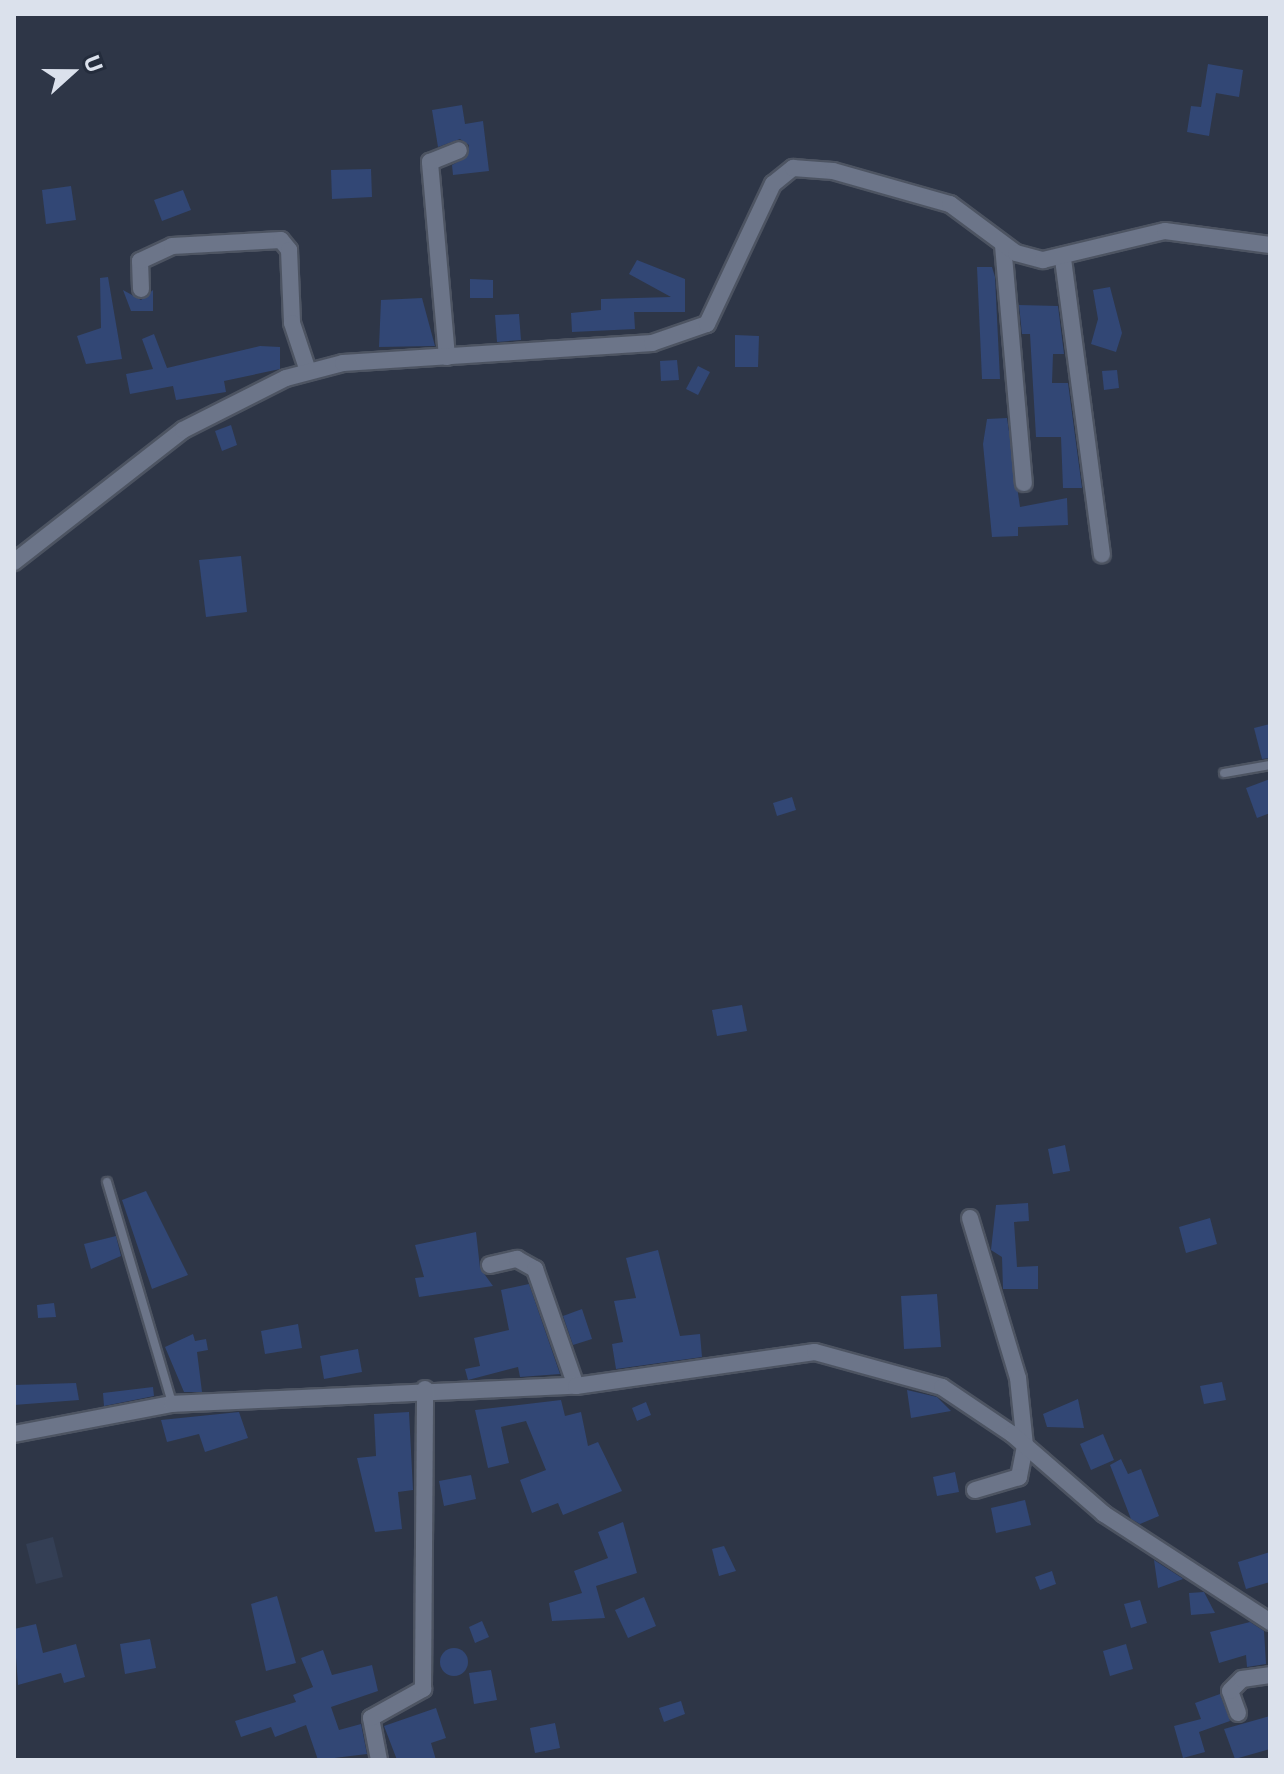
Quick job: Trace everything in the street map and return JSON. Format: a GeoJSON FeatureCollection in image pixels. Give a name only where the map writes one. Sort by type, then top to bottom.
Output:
{"type":"FeatureCollection","features":[{"type":"Feature","properties":{"kind":"street"},"geometry":{"type":"LineString","coordinates":[[447,357],[430,162],[459,150]]}},
{"type":"Feature","properties":{"kind":"street"},"geometry":{"type":"LineString","coordinates":[[14,562],[183,430],[308,371],[447,357],[652,343],[707,324],[773,184],[793,168],[833,171],[950,204],[1003,245],[1024,256],[1063,259],[1165,231],[1270,245]]}},
{"type":"Feature","properties":{"kind":"street"},"geometry":{"type":"LineString","coordinates":[[141,289],[140,261],[159,251],[281,240],[289,250],[292,323],[308,371]]}},
{"type":"Feature","properties":{"kind":"street"},"geometry":{"type":"LineString","coordinates":[[1003,245],[1024,483]]}},
{"type":"Feature","properties":{"kind":"street"},"geometry":{"type":"LineString","coordinates":[[1063,259],[1102,554]]}},
{"type":"Feature","properties":{"kind":"street"},"geometry":{"type":"LineString","coordinates":[[970,1218],[1018,1378],[1025,1446],[1019,1477],[975,1490]]}},
{"type":"Feature","properties":{"kind":"street"},"geometry":{"type":"LineString","coordinates":[[490,1265],[517,1259],[535,1269],[576,1386]]}},
{"type":"Feature","properties":{"kind":"street"},"geometry":{"type":"LineString","coordinates":[[14,1434],[172,1404],[425,1389],[576,1386],[815,1352],[902,1370],[942,1387],[1025,1446],[1104,1514],[1268,1624]]}},
{"type":"Feature","properties":{"kind":"street"},"geometry":{"type":"LineString","coordinates":[[379,1760],[371,1718],[423,1689],[425,1389]]}},
{"type":"Feature","properties":{"kind":"street"},"geometry":{"type":"LineString","coordinates":[[1238,1713],[1230,1691],[1242,1679],[1270,1675]]}},
{"type":"Feature","properties":{"kind":"lane"},"geometry":{"type":"LineString","coordinates":[[1224,773],[1270,765]]}},
{"type":"Feature","properties":{"kind":"lane"},"geometry":{"type":"LineString","coordinates":[[107,1182],[172,1404]]}},
{"type":"Feature","properties":{"kind":"shaded area"},"geometry":{"type":"Polygon","coordinates":[[[53,1537],[63,1577],[36,1584],[26,1544],[53,1537]]]}},
{"type":"Feature","properties":{"kind":"building"},"geometry":{"type":"Polygon","coordinates":[[[1208,64],[1243,70],[1239,97],[1216,93],[1209,136],[1187,132],[1191,106],[1201,107],[1208,64]]]}},
{"type":"Feature","properties":{"kind":"building"},"geometry":{"type":"Polygon","coordinates":[[[462,105],[465,124],[483,121],[489,171],[453,175],[452,165],[467,157],[469,145],[460,139],[438,147],[432,110],[462,105]]]}},
{"type":"Feature","properties":{"kind":"building"},"geometry":{"type":"Polygon","coordinates":[[[371,169],[372,197],[332,199],[331,170],[371,169]]]}},
{"type":"Feature","properties":{"kind":"building"},"geometry":{"type":"Polygon","coordinates":[[[71,186],[76,220],[46,224],[42,190],[71,186]]]}},
{"type":"Feature","properties":{"kind":"building"},"geometry":{"type":"Polygon","coordinates":[[[183,190],[191,210],[162,221],[154,200],[183,190]]]}},
{"type":"Feature","properties":{"kind":"building"},"geometry":{"type":"Polygon","coordinates":[[[637,260],[685,279],[685,312],[634,312],[635,329],[572,332],[571,313],[601,310],[601,299],[671,297],[629,274],[637,260]]]}},
{"type":"Feature","properties":{"kind":"building"},"geometry":{"type":"Polygon","coordinates":[[[977,267],[992,267],[995,277],[1000,379],[982,379],[977,267]]]}},
{"type":"Feature","properties":{"kind":"building"},"geometry":{"type":"Polygon","coordinates":[[[108,277],[122,359],[86,364],[77,336],[101,328],[100,278],[108,277]]]}},
{"type":"Feature","properties":{"kind":"building"},"geometry":{"type":"Polygon","coordinates":[[[470,279],[493,280],[493,298],[470,298],[470,279]]]}},
{"type":"Feature","properties":{"kind":"building"},"geometry":{"type":"Polygon","coordinates":[[[1110,287],[1122,333],[1116,352],[1091,344],[1098,319],[1093,290],[1110,287]]]}},
{"type":"Feature","properties":{"kind":"building"},"geometry":{"type":"Polygon","coordinates":[[[123,290],[141,300],[153,290],[153,311],[131,311],[123,290]]]}},
{"type":"Feature","properties":{"kind":"building"},"geometry":{"type":"Polygon","coordinates":[[[422,298],[435,346],[379,347],[381,300],[422,298]]]}},
{"type":"Feature","properties":{"kind":"building"},"geometry":{"type":"Polygon","coordinates":[[[1019,305],[1058,306],[1064,354],[1053,354],[1052,383],[1068,383],[1082,488],[1063,488],[1061,437],[1036,437],[1030,334],[1022,334],[1019,305]]]}},
{"type":"Feature","properties":{"kind":"building"},"geometry":{"type":"Polygon","coordinates":[[[519,314],[521,340],[497,342],[495,315],[519,314]]]}},
{"type":"Feature","properties":{"kind":"building"},"geometry":{"type":"Polygon","coordinates":[[[154,334],[167,368],[260,346],[280,347],[280,369],[224,381],[226,392],[176,400],[173,386],[130,394],[126,374],[153,369],[142,339],[154,334]]]}},
{"type":"Feature","properties":{"kind":"building"},"geometry":{"type":"Polygon","coordinates":[[[735,335],[759,336],[758,367],[735,367],[735,335]]]}},
{"type":"Feature","properties":{"kind":"building"},"geometry":{"type":"Polygon","coordinates":[[[677,360],[679,380],[661,381],[660,361],[677,360]]]}},
{"type":"Feature","properties":{"kind":"building"},"geometry":{"type":"Polygon","coordinates":[[[698,366],[710,372],[698,395],[686,389],[698,366]]]}},
{"type":"Feature","properties":{"kind":"building"},"geometry":{"type":"Polygon","coordinates":[[[1117,370],[1119,388],[1104,390],[1102,371],[1117,370]]]}},
{"type":"Feature","properties":{"kind":"building"},"geometry":{"type":"Polygon","coordinates":[[[1007,418],[1020,507],[1067,498],[1068,525],[1018,527],[1018,536],[992,537],[983,444],[987,419],[1007,418]]]}},
{"type":"Feature","properties":{"kind":"building"},"geometry":{"type":"Polygon","coordinates":[[[231,425],[237,445],[222,451],[215,431],[231,425]]]}},
{"type":"Feature","properties":{"kind":"building"},"geometry":{"type":"Polygon","coordinates":[[[241,556],[247,612],[206,617],[199,560],[241,556]]]}},
{"type":"Feature","properties":{"kind":"building"},"geometry":{"type":"Polygon","coordinates":[[[1270,724],[1270,758],[1262,759],[1254,728],[1270,724]]]}},
{"type":"Feature","properties":{"kind":"building"},"geometry":{"type":"Polygon","coordinates":[[[1270,779],[1270,813],[1257,818],[1246,788],[1270,779]]]}},
{"type":"Feature","properties":{"kind":"building"},"geometry":{"type":"Polygon","coordinates":[[[792,797],[796,810],[777,816],[773,803],[792,797]]]}},
{"type":"Feature","properties":{"kind":"building"},"geometry":{"type":"Polygon","coordinates":[[[742,1005],[747,1031],[717,1036],[712,1010],[742,1005]]]}},
{"type":"Feature","properties":{"kind":"building"},"geometry":{"type":"Polygon","coordinates":[[[1065,1145],[1070,1171],[1053,1174],[1048,1149],[1065,1145]]]}},
{"type":"Feature","properties":{"kind":"building"},"geometry":{"type":"Polygon","coordinates":[[[146,1191],[188,1275],[152,1289],[122,1200],[146,1191]]]}},
{"type":"Feature","properties":{"kind":"building"},"geometry":{"type":"Polygon","coordinates":[[[1028,1203],[1029,1221],[1014,1222],[1017,1267],[1038,1266],[1038,1289],[1003,1289],[1002,1257],[991,1250],[996,1205],[1028,1203]]]}},
{"type":"Feature","properties":{"kind":"building"},"geometry":{"type":"Polygon","coordinates":[[[1210,1218],[1217,1244],[1186,1253],[1179,1227],[1210,1218]]]}},
{"type":"Feature","properties":{"kind":"building"},"geometry":{"type":"Polygon","coordinates":[[[476,1232],[480,1268],[493,1286],[419,1297],[415,1278],[424,1277],[415,1245],[476,1232]]]}},
{"type":"Feature","properties":{"kind":"building"},"geometry":{"type":"Polygon","coordinates":[[[116,1236],[121,1256],[91,1269],[84,1244],[116,1236]]]}},
{"type":"Feature","properties":{"kind":"building"},"geometry":{"type":"Polygon","coordinates":[[[658,1250],[680,1336],[700,1334],[702,1357],[616,1369],[612,1344],[623,1342],[614,1301],[636,1298],[626,1258],[658,1250]]]}},
{"type":"Feature","properties":{"kind":"building"},"geometry":{"type":"Polygon","coordinates":[[[529,1284],[560,1374],[520,1377],[518,1367],[468,1380],[465,1369],[480,1366],[474,1338],[509,1330],[501,1290],[529,1284]]]}},
{"type":"Feature","properties":{"kind":"building"},"geometry":{"type":"Polygon","coordinates":[[[937,1294],[941,1347],[904,1349],[901,1296],[937,1294]]]}},
{"type":"Feature","properties":{"kind":"building"},"geometry":{"type":"Polygon","coordinates":[[[54,1303],[56,1317],[38,1318],[37,1305],[54,1303]]]}},
{"type":"Feature","properties":{"kind":"building"},"geometry":{"type":"Polygon","coordinates":[[[582,1309],[592,1339],[573,1345],[563,1316],[582,1309]]]}},
{"type":"Feature","properties":{"kind":"building"},"geometry":{"type":"Polygon","coordinates":[[[298,1324],[302,1348],[265,1354],[261,1331],[298,1324]]]}},
{"type":"Feature","properties":{"kind":"building"},"geometry":{"type":"Polygon","coordinates":[[[193,1334],[195,1341],[206,1339],[208,1350],[197,1352],[202,1392],[184,1392],[165,1347],[193,1334]]]}},
{"type":"Feature","properties":{"kind":"building"},"geometry":{"type":"Polygon","coordinates":[[[358,1349],[362,1372],[324,1379],[320,1356],[358,1349]]]}},
{"type":"Feature","properties":{"kind":"building"},"geometry":{"type":"Polygon","coordinates":[[[1222,1382],[1226,1400],[1204,1404],[1200,1386],[1222,1382]]]}},
{"type":"Feature","properties":{"kind":"building"},"geometry":{"type":"Polygon","coordinates":[[[76,1383],[79,1400],[14,1405],[14,1385],[76,1383]]]}},
{"type":"Feature","properties":{"kind":"building"},"geometry":{"type":"Polygon","coordinates":[[[153,1387],[154,1396],[104,1406],[103,1393],[153,1387]]]}},
{"type":"Feature","properties":{"kind":"building"},"geometry":{"type":"Polygon","coordinates":[[[907,1390],[937,1397],[951,1411],[911,1418],[907,1390]]]}},
{"type":"Feature","properties":{"kind":"building"},"geometry":{"type":"Polygon","coordinates":[[[1078,1399],[1084,1428],[1047,1427],[1043,1414],[1078,1399]]]}},
{"type":"Feature","properties":{"kind":"building"},"geometry":{"type":"Polygon","coordinates":[[[561,1400],[565,1416],[581,1412],[588,1446],[598,1442],[622,1491],[563,1515],[558,1503],[532,1513],[520,1480],[546,1470],[526,1421],[501,1427],[509,1463],[488,1468],[475,1410],[561,1400]]]}},
{"type":"Feature","properties":{"kind":"building"},"geometry":{"type":"Polygon","coordinates":[[[646,1402],[651,1415],[637,1421],[632,1408],[646,1402]]]}},
{"type":"Feature","properties":{"kind":"building"},"geometry":{"type":"Polygon","coordinates":[[[239,1412],[248,1438],[205,1452],[199,1434],[167,1442],[161,1420],[239,1412]]]}},
{"type":"Feature","properties":{"kind":"building"},"geometry":{"type":"Polygon","coordinates":[[[409,1412],[413,1490],[398,1492],[402,1529],[375,1532],[357,1458],[376,1456],[374,1414],[409,1412]]]}},
{"type":"Feature","properties":{"kind":"building"},"geometry":{"type":"Polygon","coordinates":[[[1103,1434],[1114,1460],[1091,1470],[1080,1444],[1103,1434]]]}},
{"type":"Feature","properties":{"kind":"building"},"geometry":{"type":"Polygon","coordinates":[[[1121,1459],[1128,1474],[1141,1469],[1159,1516],[1140,1524],[1131,1519],[1110,1465],[1121,1459]]]}},
{"type":"Feature","properties":{"kind":"building"},"geometry":{"type":"Polygon","coordinates":[[[955,1472],[959,1492],[937,1496],[933,1477],[955,1472]]]}},
{"type":"Feature","properties":{"kind":"building"},"geometry":{"type":"Polygon","coordinates":[[[471,1475],[476,1499],[444,1506],[439,1481],[471,1475]]]}},
{"type":"Feature","properties":{"kind":"building"},"geometry":{"type":"Polygon","coordinates":[[[1025,1500],[1031,1525],[996,1533],[991,1508],[1025,1500]]]}},
{"type":"Feature","properties":{"kind":"building"},"geometry":{"type":"Polygon","coordinates":[[[623,1522],[637,1573],[596,1586],[605,1618],[552,1621],[549,1603],[582,1593],[574,1571],[608,1558],[598,1532],[623,1522]]]}},
{"type":"Feature","properties":{"kind":"building"},"geometry":{"type":"Polygon","coordinates":[[[724,1546],[736,1571],[719,1576],[712,1549],[724,1546]]]}},
{"type":"Feature","properties":{"kind":"building"},"geometry":{"type":"Polygon","coordinates":[[[1270,1552],[1270,1582],[1246,1589],[1238,1562],[1270,1552]]]}},
{"type":"Feature","properties":{"kind":"building"},"geometry":{"type":"Polygon","coordinates":[[[1154,1560],[1182,1578],[1183,1579],[1158,1588],[1154,1560]]]}},
{"type":"Feature","properties":{"kind":"building"},"geometry":{"type":"Polygon","coordinates":[[[1052,1571],[1056,1584],[1040,1590],[1035,1577],[1052,1571]]]}},
{"type":"Feature","properties":{"kind":"building"},"geometry":{"type":"Polygon","coordinates":[[[1204,1592],[1215,1613],[1191,1615],[1189,1593],[1204,1592]]]}},
{"type":"Feature","properties":{"kind":"building"},"geometry":{"type":"Polygon","coordinates":[[[277,1596],[296,1663],[266,1671],[251,1604],[277,1596]]]}},
{"type":"Feature","properties":{"kind":"building"},"geometry":{"type":"Polygon","coordinates":[[[644,1597],[656,1626],[628,1638],[615,1610],[644,1597]]]}},
{"type":"Feature","properties":{"kind":"building"},"geometry":{"type":"Polygon","coordinates":[[[1140,1600],[1147,1623],[1131,1628],[1124,1604],[1140,1600]]]}},
{"type":"Feature","properties":{"kind":"building"},"geometry":{"type":"Polygon","coordinates":[[[482,1621],[489,1637],[475,1643],[469,1627],[482,1621]]]}},
{"type":"Feature","properties":{"kind":"building"},"geometry":{"type":"Polygon","coordinates":[[[1250,1622],[1264,1631],[1266,1664],[1247,1667],[1246,1655],[1219,1663],[1210,1632],[1250,1622]]]}},
{"type":"Feature","properties":{"kind":"building"},"geometry":{"type":"Polygon","coordinates":[[[36,1624],[43,1653],[76,1644],[85,1677],[64,1683],[61,1673],[18,1685],[14,1629],[36,1624]]]}},
{"type":"Feature","properties":{"kind":"building"},"geometry":{"type":"Polygon","coordinates":[[[150,1639],[156,1668],[125,1674],[120,1644],[150,1639]]]}},
{"type":"Feature","properties":{"kind":"building"},"geometry":{"type":"Polygon","coordinates":[[[1126,1644],[1133,1669],[1110,1676],[1103,1651],[1126,1644]]]}},
{"type":"Feature","properties":{"kind":"building"},"geometry":{"type":"Polygon","coordinates":[[[454,1648],[464,1652],[468,1662],[464,1672],[454,1676],[444,1672],[440,1662],[444,1652],[454,1648]]]}},
{"type":"Feature","properties":{"kind":"building"},"geometry":{"type":"Polygon","coordinates":[[[323,1650],[332,1675],[372,1665],[378,1691],[331,1707],[339,1730],[361,1724],[367,1754],[318,1760],[306,1725],[275,1737],[271,1727],[241,1737],[235,1721],[296,1702],[293,1695],[313,1687],[301,1658],[323,1650]]]}},
{"type":"Feature","properties":{"kind":"building"},"geometry":{"type":"Polygon","coordinates":[[[491,1670],[497,1700],[474,1704],[469,1673],[491,1670]]]}},
{"type":"Feature","properties":{"kind":"building"},"geometry":{"type":"Polygon","coordinates":[[[1220,1694],[1230,1721],[1199,1732],[1205,1752],[1183,1758],[1174,1726],[1201,1719],[1195,1703],[1220,1694]]]}},
{"type":"Feature","properties":{"kind":"building"},"geometry":{"type":"Polygon","coordinates":[[[681,1701],[685,1714],[664,1722],[659,1708],[681,1701]]]}},
{"type":"Feature","properties":{"kind":"building"},"geometry":{"type":"Polygon","coordinates":[[[436,1708],[446,1738],[431,1743],[436,1760],[397,1760],[384,1726],[436,1708]]]}},
{"type":"Feature","properties":{"kind":"building"},"geometry":{"type":"Polygon","coordinates":[[[1270,1716],[1270,1749],[1235,1759],[1224,1729],[1270,1716]]]}},
{"type":"Feature","properties":{"kind":"building"},"geometry":{"type":"Polygon","coordinates":[[[555,1723],[560,1748],[535,1753],[530,1728],[555,1723]]]}}]}
